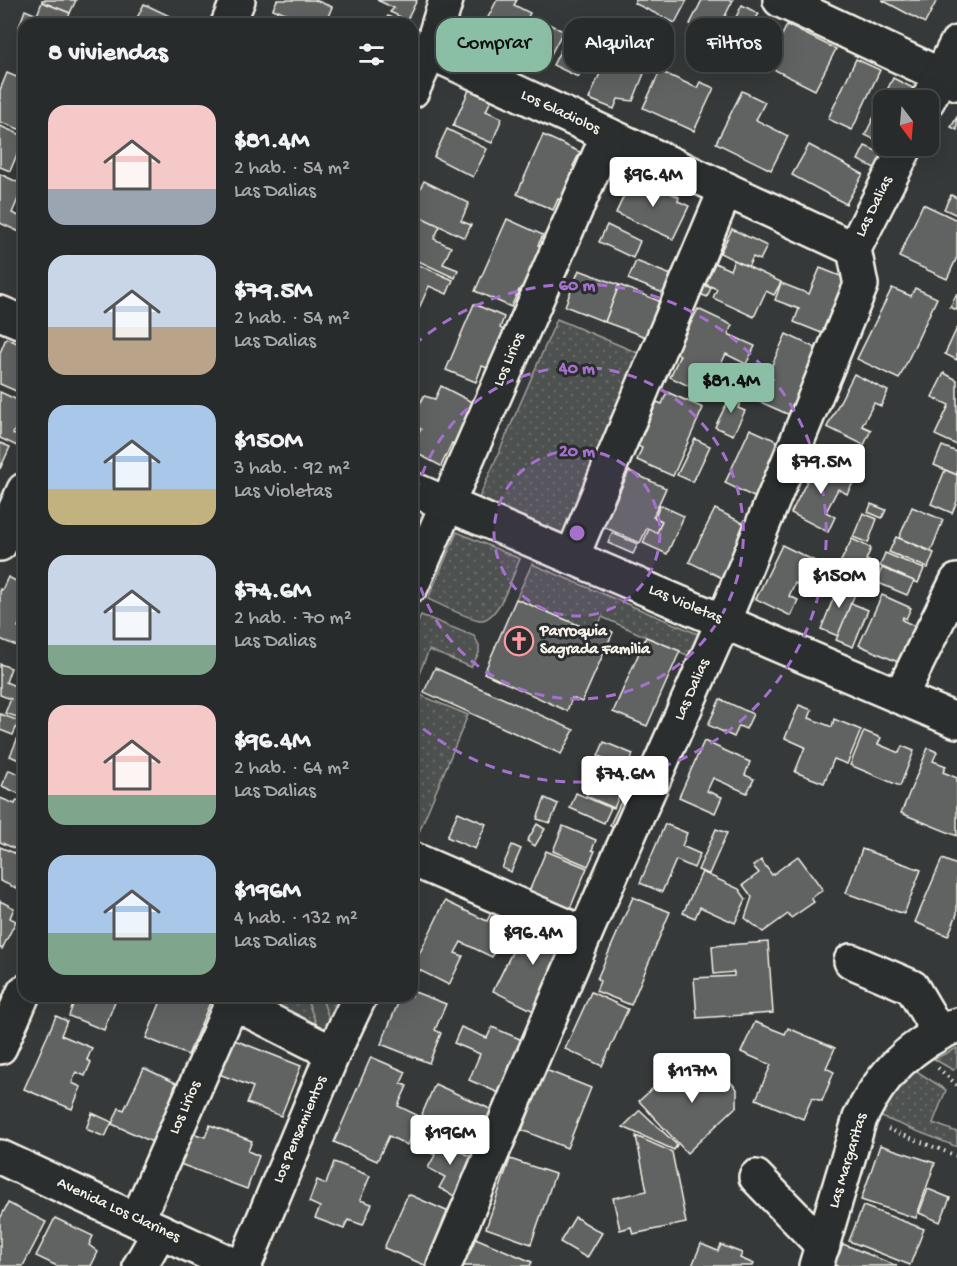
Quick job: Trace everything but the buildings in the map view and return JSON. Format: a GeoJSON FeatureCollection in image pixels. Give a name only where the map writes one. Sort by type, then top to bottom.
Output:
{"type":"FeatureCollection","features":[{"type":"Feature","properties":{"kind":"street"},"geometry":{"type":"LineString","coordinates":[[230,18],[238,0]]}},
{"type":"Feature","properties":{"kind":"street"},"geometry":{"type":"LineString","coordinates":[[418,78],[430,52],[446,0]]}},
{"type":"Feature","properties":{"kind":"street"},"geometry":{"type":"LineString","coordinates":[[780,0],[942,87],[957,43]]}},
{"type":"Feature","properties":{"kind":"street","name":"Los Gladiolos"},"geometry":{"type":"LineString","coordinates":[[430,52],[854,249]]}},
{"type":"Feature","properties":{"kind":"street","name":"Los Lirios"},"geometry":{"type":"LineString","coordinates":[[418,572],[608,135]]}},
{"type":"Feature","properties":{"kind":"street","name":"Las Dalias"},"geometry":{"type":"LineString","coordinates":[[444,1266],[585,934],[723,622],[861,285],[854,249],[901,156]]}},
{"type":"Feature","properties":{"kind":"street"},"geometry":{"type":"LineString","coordinates":[[572,557],[726,189]]}},
{"type":"Feature","properties":{"kind":"street"},"geometry":{"type":"LineString","coordinates":[[0,313],[18,320]]}},
{"type":"Feature","properties":{"kind":"street","name":"Las Violetas"},"geometry":{"type":"LineString","coordinates":[[418,492],[957,721]]}},
{"type":"Feature","properties":{"kind":"street"},"geometry":{"type":"LineString","coordinates":[[0,544],[18,504]]}},
{"type":"Feature","properties":{"kind":"street"},"geometry":{"type":"LineString","coordinates":[[900,697],[957,581]]}},
{"type":"Feature","properties":{"kind":"street"},"geometry":{"type":"LineString","coordinates":[[418,869],[585,934]]}},
{"type":"Feature","properties":{"kind":"street"},"geometry":{"type":"LineString","coordinates":[[851,961],[912,987],[948,1029]]}},
{"type":"Feature","properties":{"kind":"street"},"geometry":{"type":"LineString","coordinates":[[0,1047],[20,1002]]}},
{"type":"Feature","properties":{"kind":"street","name":"Los Lirios"},"geometry":{"type":"LineString","coordinates":[[140,1266],[148,1225],[232,1002]]}},
{"type":"Feature","properties":{"kind":"street"},"geometry":{"type":"LineString","coordinates":[[239,1002],[333,1053]]}},
{"type":"Feature","properties":{"kind":"street","name":"Los Pensamientos"},"geometry":{"type":"LineString","coordinates":[[244,1266],[333,1053],[357,1002]]}},
{"type":"Feature","properties":{"kind":"street","name":"Las Margaritas"},"geometry":{"type":"LineString","coordinates":[[820,1256],[860,1118],[870,1096],[882,1078],[898,1061],[948,1029]]}},
{"type":"Feature","properties":{"kind":"street","name":"Avenida Los Clarines"},"geometry":{"type":"LineString","coordinates":[[0,1157],[236,1266]]}},
{"type":"Feature","properties":{"kind":"street"},"geometry":{"type":"LineString","coordinates":[[756,1177],[820,1256]]}},
{"type":"Feature","properties":{"kind":"path"},"geometry":{"type":"LineString","coordinates":[[860,1118],[957,1156]]}},
{"type":"Feature","properties":{"kind":"shaded area"},"geometry":{"type":"Polygon","coordinates":[[[557,319],[645,356],[567,535],[479,498],[557,319]]]}},
{"type":"Feature","properties":{"kind":"shaded area"},"geometry":{"type":"Polygon","coordinates":[[[457,532],[520,559],[499,605],[488,618],[481,620],[470,617],[428,599],[457,532]]]}},
{"type":"Feature","properties":{"kind":"shaded area"},"geometry":{"type":"Polygon","coordinates":[[[532,564],[703,636],[698,660],[602,617],[595,632],[516,599],[532,564]]]}},
{"type":"Feature","properties":{"kind":"shaded area"},"geometry":{"type":"Polygon","coordinates":[[[421,615],[474,636],[479,645],[479,653],[471,667],[429,650],[418,676],[418,622],[421,615]]]}},
{"type":"Feature","properties":{"kind":"shaded area"},"geometry":{"type":"Polygon","coordinates":[[[418,694],[468,715],[418,834],[418,694]]]}},
{"type":"Feature","properties":{"kind":"shaded area"},"geometry":{"type":"Polygon","coordinates":[[[268,1002],[308,1002],[320,1034],[255,1007],[268,1002]]]}},
{"type":"Feature","properties":{"kind":"shaded area"},"geometry":{"type":"Polygon","coordinates":[[[308,1002],[323,1002],[333,1030],[320,1034],[308,1002]]]}},
{"type":"Feature","properties":{"kind":"shaded area"},"geometry":{"type":"Polygon","coordinates":[[[323,1002],[345,1002],[333,1030],[323,1002]]]}},
{"type":"Feature","properties":{"kind":"shaded area"},"geometry":{"type":"Polygon","coordinates":[[[957,1048],[957,1067],[953,1070],[934,1059],[957,1048]]]}},
{"type":"Feature","properties":{"kind":"shaded area"},"geometry":{"type":"Polygon","coordinates":[[[915,1070],[946,1090],[933,1123],[957,1132],[957,1147],[879,1116],[894,1087],[915,1070]]]}},
{"type":"Feature","properties":{"kind":"place","name":"Parroquia Sagrada Familia"},"geometry":{"type":"Point","coordinates":[519,641]}}]}
